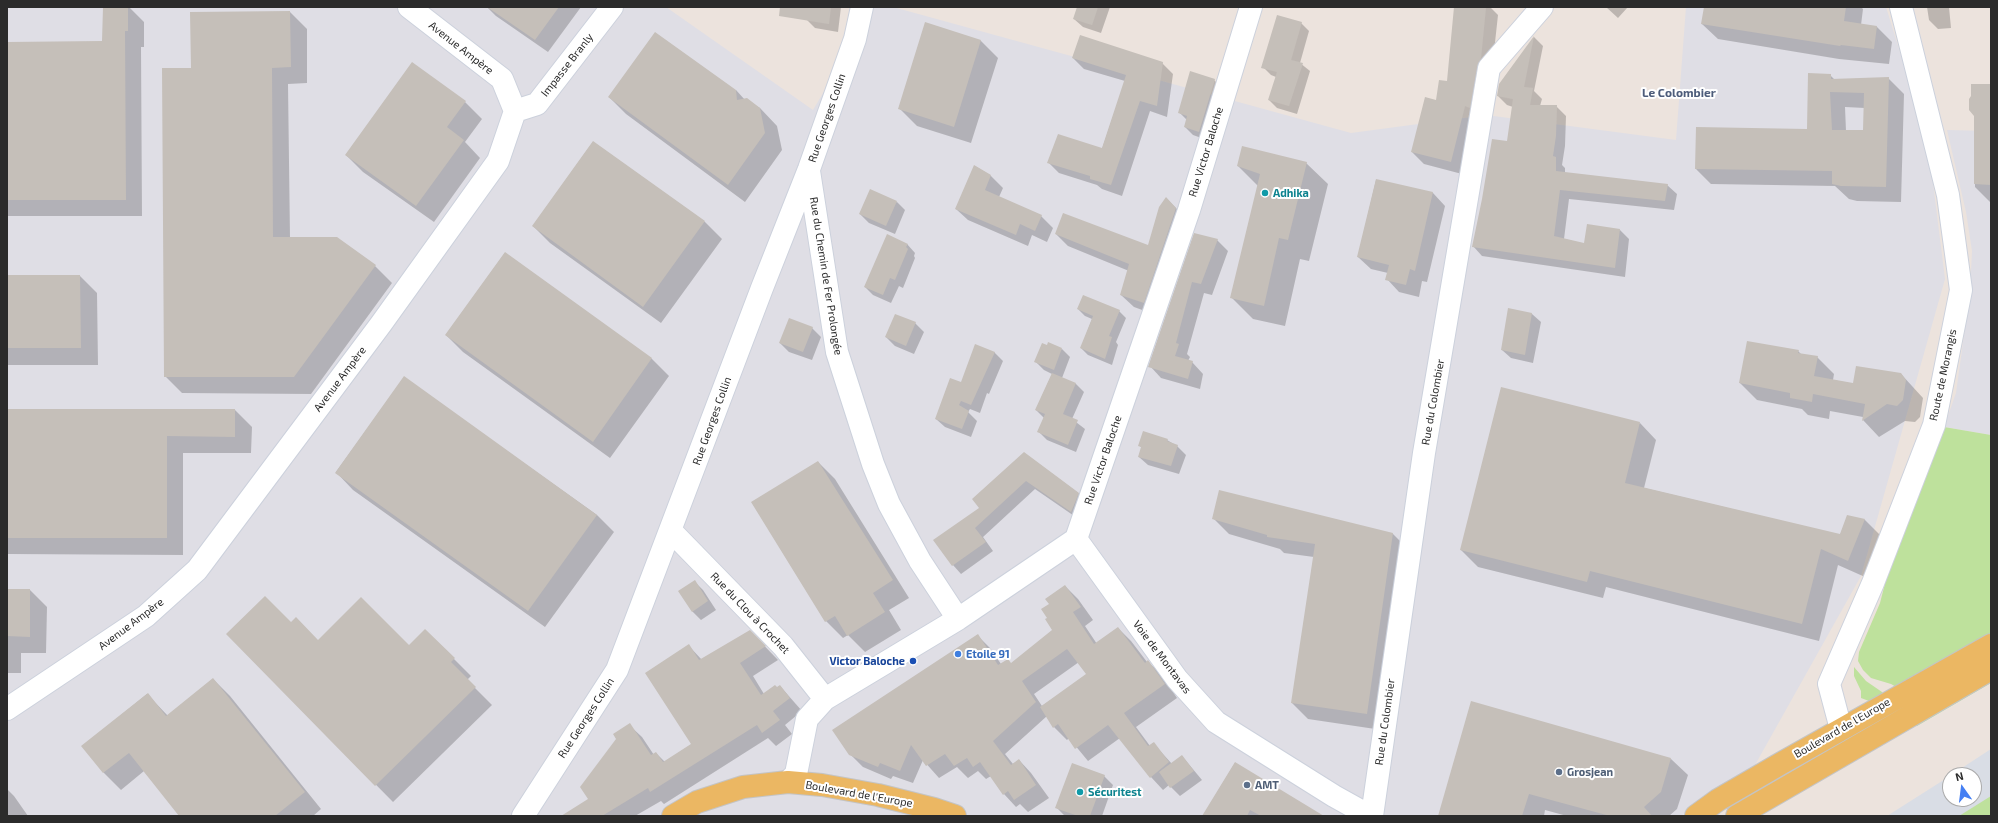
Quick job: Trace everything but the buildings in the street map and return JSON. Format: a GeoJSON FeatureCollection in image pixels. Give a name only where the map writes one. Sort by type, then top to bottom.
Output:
{"type":"FeatureCollection","features":[{"type":"Feature","properties":{"kind":"main road","name":"Boulevard de l'Europe"},"geometry":{"type":"LineString","coordinates":[[1696,816],[1725,796],[1843,736],[1991,645]]}},
{"type":"Feature","properties":{"kind":"main road","name":"Boulevard de l'Europe"},"geometry":{"type":"LineString","coordinates":[[1737,816],[1991,669]]}},
{"type":"Feature","properties":{"kind":"main road"},"geometry":{"type":"LineString","coordinates":[[1729,816],[1843,736],[1883,731]]}},
{"type":"Feature","properties":{"kind":"main road","name":"Boulevard de l'Europe"},"geometry":{"type":"LineString","coordinates":[[673,816],[697,802],[743,787],[788,782],[822,785],[878,795],[934,809],[955,816]]}},
{"type":"Feature","properties":{"kind":"street","name":"Avenue Ampère"},"geometry":{"type":"LineString","coordinates":[[7,709],[146,616],[197,570],[381,324],[498,161],[515,111],[502,79],[409,7]]}},
{"type":"Feature","properties":{"kind":"street","name":"Impasse Branly"},"geometry":{"type":"LineString","coordinates":[[515,111],[537,104],[612,7]]}},
{"type":"Feature","properties":{"kind":"street","name":"Rue Georges Collin"},"geometry":{"type":"LineString","coordinates":[[523,816],[617,670],[762,288],[809,170],[855,39],[862,7]]}},
{"type":"Feature","properties":{"kind":"street","name":"Rue Victor Baloche"},"geometry":{"type":"LineString","coordinates":[[1076,539],[1189,210],[1251,7]]}},
{"type":"Feature","properties":{"kind":"street","name":"Rue du Colombier"},"geometry":{"type":"LineString","coordinates":[[1371,816],[1424,453],[1489,68],[1542,7]]}},
{"type":"Feature","properties":{"kind":"street","name":"Route de Morangis"},"geometry":{"type":"LineString","coordinates":[[1843,736],[1829,684],[1872,583],[1934,424],[1961,290],[1948,195],[1901,7]]}},
{"type":"Feature","properties":{"kind":"street","name":"Rue du Chemin de Fer Prolongée"},"geometry":{"type":"LineString","coordinates":[[809,170],[837,352],[873,464],[892,511],[920,560],[958,619]]}},
{"type":"Feature","properties":{"kind":"street","name":"Rue du Clou à Crochet"},"geometry":{"type":"LineString","coordinates":[[671,531],[783,646],[825,700]]}},
{"type":"Feature","properties":{"kind":"street"},"geometry":{"type":"LineString","coordinates":[[788,782],[796,774],[807,720],[825,700],[958,619],[1076,539]]}},
{"type":"Feature","properties":{"kind":"street","name":"Voie de Montavas"},"geometry":{"type":"LineString","coordinates":[[1076,539],[1176,679],[1216,722],[1334,796],[1371,816]]}},
{"type":"Feature","properties":{"kind":"shaded area"},"geometry":{"type":"Polygon","coordinates":[[[7,7],[666,7],[813,110],[874,7],[893,7],[1351,133],[1486,115],[1676,140],[1686,7],[1886,7],[1904,65],[1932,175],[1945,279],[1861,576],[1755,765],[1681,816],[7,816],[7,7]]]}},
{"type":"Feature","properties":{"kind":"shaded area"},"geometry":{"type":"Polygon","coordinates":[[[1947,130],[1991,131],[1991,435],[1944,427],[1956,393],[1970,292],[1972,251],[1966,212],[1947,130]]]}},
{"type":"Feature","properties":{"kind":"shaded area"},"geometry":{"type":"Polygon","coordinates":[[[1991,749],[1991,816],[1887,816],[1942,781],[1942,807],[1982,807],[1982,767],[1963,767],[1991,749]]]}},
{"type":"Feature","properties":{"kind":"green space"},"geometry":{"type":"Polygon","coordinates":[[[1944,427],[1991,435],[1991,639],[1898,688],[1891,684],[1871,678],[1863,670],[1858,661],[1859,652],[1880,603],[1891,560],[1944,427]]]}},
{"type":"Feature","properties":{"kind":"green space"},"geometry":{"type":"Polygon","coordinates":[[[1854,667],[1866,681],[1882,692],[1884,696],[1877,700],[1869,701],[1861,698],[1861,691],[1854,676],[1854,667]]]}},
{"type":"Feature","properties":{"kind":"green space"},"geometry":{"type":"Polygon","coordinates":[[[1991,676],[1991,683],[1917,726],[1914,720],[1991,676]]]}},
{"type":"Feature","properties":{"kind":"green space"},"geometry":{"type":"Polygon","coordinates":[[[1991,796],[1991,816],[1959,816],[1973,807],[1982,807],[1982,802],[1991,796]]]}},
{"type":"Feature","properties":{"kind":"place","name":"Adhika"},"geometry":{"type":"Point","coordinates":[1265,193]}},
{"type":"Feature","properties":{"kind":"place","name":"Etoile 91"},"geometry":{"type":"Point","coordinates":[958,654]}},
{"type":"Feature","properties":{"kind":"place","name":"Victor Baloche"},"geometry":{"type":"Point","coordinates":[913,661]}},
{"type":"Feature","properties":{"kind":"place","name":"Grosjean"},"geometry":{"type":"Point","coordinates":[1559,772]}},
{"type":"Feature","properties":{"kind":"place","name":"AMT"},"geometry":{"type":"Point","coordinates":[1247,785]}},
{"type":"Feature","properties":{"kind":"place","name":"Sécuritest"},"geometry":{"type":"Point","coordinates":[1080,792]}},
{"type":"Feature","properties":{"kind":"district","name":"Le Colombier"},"geometry":{"type":"Point","coordinates":[1679,93]}}]}
